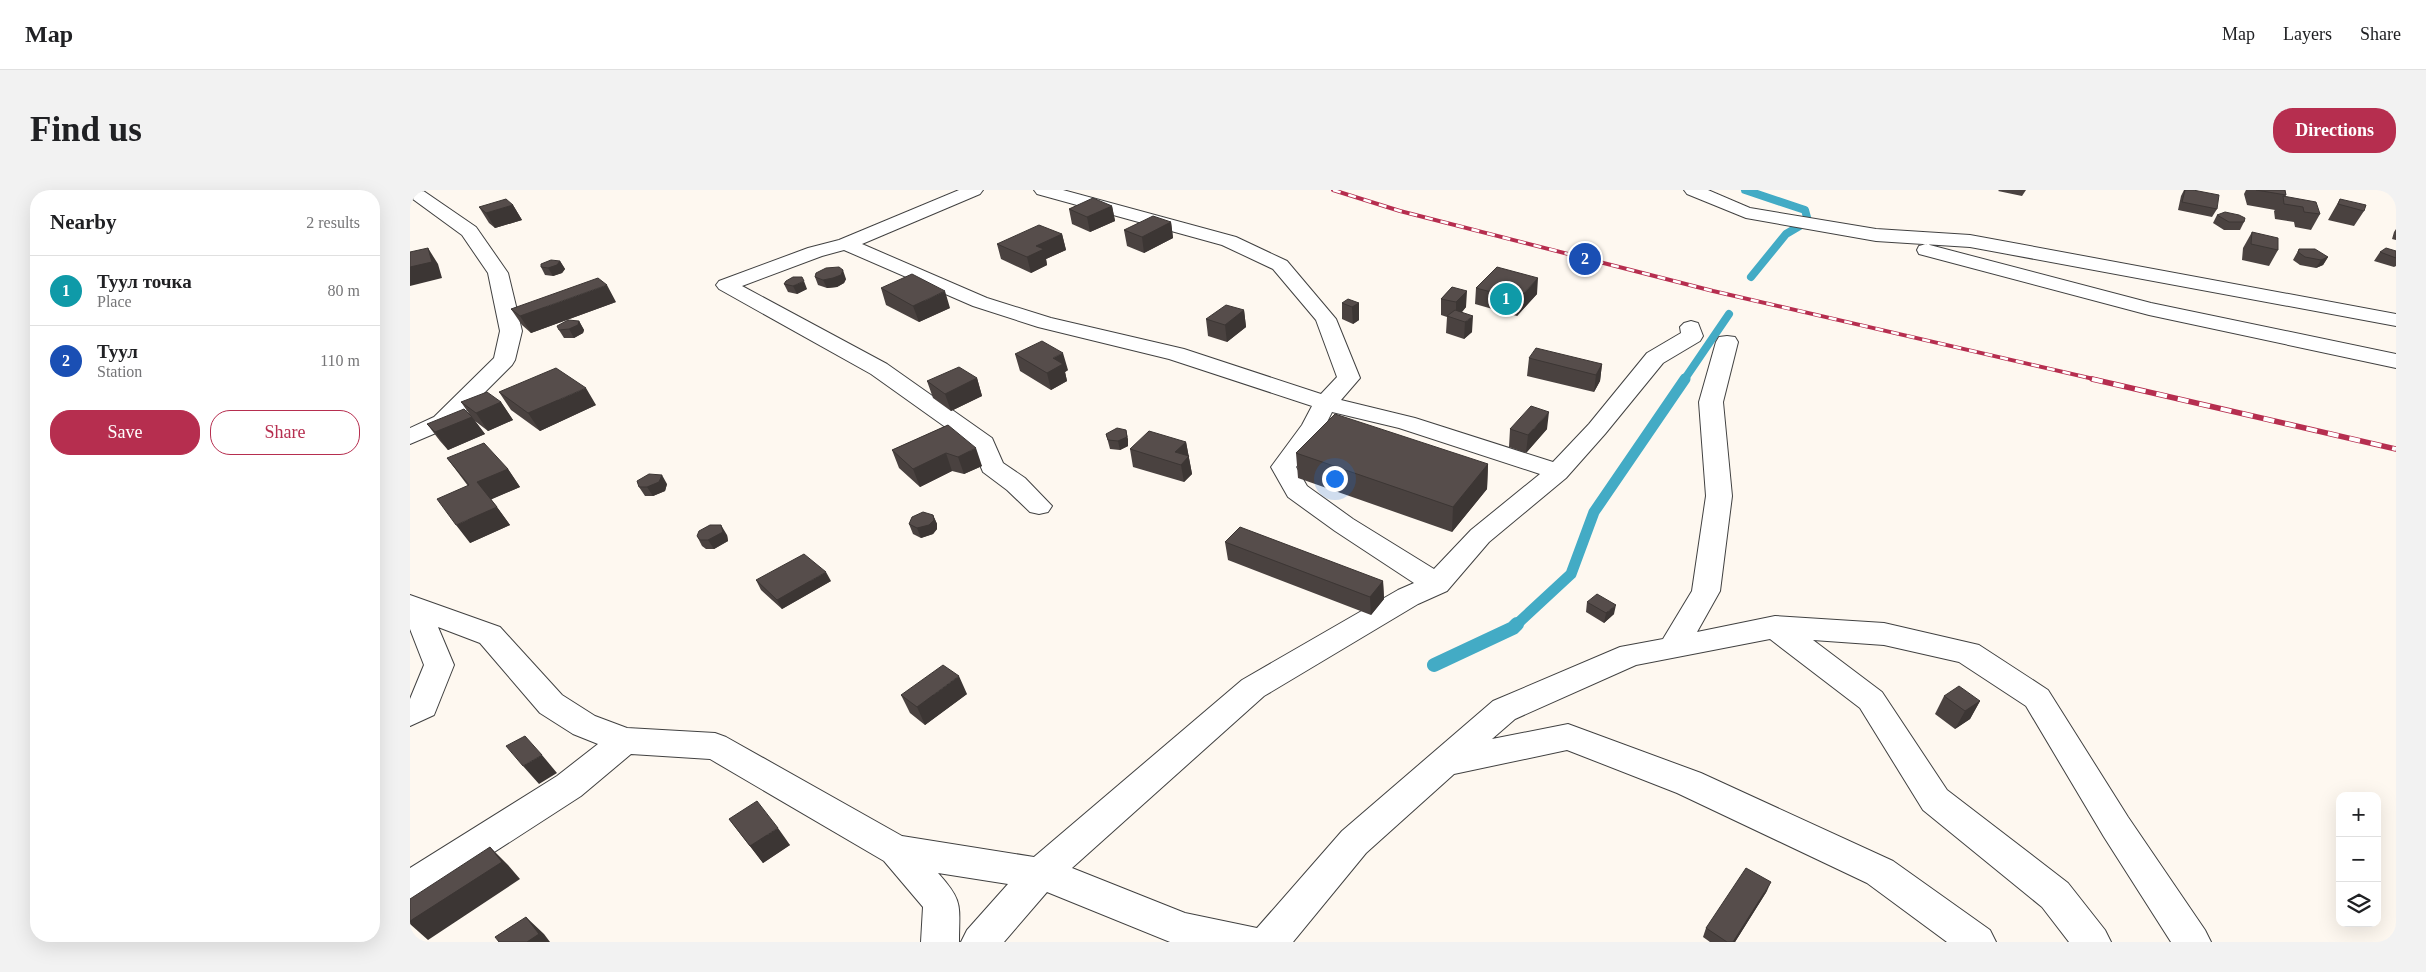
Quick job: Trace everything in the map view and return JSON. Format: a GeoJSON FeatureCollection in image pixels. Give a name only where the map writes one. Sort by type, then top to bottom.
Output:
{"type":"FeatureCollection","features":[{"type":"Feature","properties":{"kind":"street"},"geometry":{"type":"LineString","coordinates":[[974,190],[846,244],[815,252],[726,284],[879,369],[895,380],[983,443],[992,467],[1016,484],[1039,506]]}},
{"type":"Feature","properties":{"kind":"street"},"geometry":{"type":"LineString","coordinates":[[1043,190],[1229,241],[1280,265],[1326,319],[1349,378],[1325,402],[1313,426],[1283,467],[1297,491],[1344,525],[1437,584]]}},
{"type":"Feature","properties":{"kind":"street"},"geometry":{"type":"LineString","coordinates":[[1693,190],[1746,213],[1876,235],[1970,241],[2396,320]]}},
{"type":"Feature","properties":{"kind":"street"},"geometry":{"type":"LineString","coordinates":[[410,437],[442,422],[504,360],[511,331],[498,273],[469,231],[413,193]]}},
{"type":"Feature","properties":{"kind":"street"},"geometry":{"type":"LineString","coordinates":[[1099,204],[1122,193]]}},
{"type":"Feature","properties":{"kind":"street"},"geometry":{"type":"LineString","coordinates":[[1876,235],[1962,260],[2149,309],[2396,361]]}},
{"type":"Feature","properties":{"kind":"street"},"geometry":{"type":"LineString","coordinates":[[846,244],[980,302],[1045,323],[1176,354],[1325,402],[1406,422],[1540,465],[1557,473]]}},
{"type":"Feature","properties":{"kind":"street"},"geometry":{"type":"LineString","coordinates":[[980,942],[1040,874],[1253,688],[1408,597],[1437,584],[1480,536],[1557,473],[1597,430],[1656,358],[1692,336],[1690,327]]}},
{"type":"Feature","properties":{"kind":"street"},"geometry":{"type":"LineString","coordinates":[[1673,648],[1706,591],[1719,496],[1711,402],[1727,342]]}},
{"type":"Feature","properties":{"kind":"street"},"geometry":{"type":"LineString","coordinates":[[410,714],[423,706],[439,665],[413,606]]}},
{"type":"Feature","properties":{"kind":"street"},"geometry":{"type":"LineString","coordinates":[[413,606],[490,635],[551,704],[584,725],[625,740],[715,746],[896,850],[941,902],[940,942]]}},
{"type":"Feature","properties":{"kind":"street"},"geometry":{"type":"LineString","coordinates":[[1775,627],[1871,700],[1935,800],[2055,895],[2092,942]]}},
{"type":"Feature","properties":{"kind":"street"},"geometry":{"type":"LineString","coordinates":[[1269,942],[1354,842],[1504,710],[1631,655],[1775,627],[1884,634],[1968,653],[2037,698],[2116,827],[2192,942]]}},
{"type":"Feature","properties":{"kind":"street"},"geometry":{"type":"LineString","coordinates":[[1445,762],[1568,737],[1689,783],[1880,872],[1977,942]]}},
{"type":"Feature","properties":{"kind":"street"},"geometry":{"type":"LineString","coordinates":[[410,887],[569,786],[625,740]]}},
{"type":"Feature","properties":{"kind":"street"},"geometry":{"type":"LineString","coordinates":[[896,850],[1040,874],[1065,881],[1184,930],[1247,942]]}},
{"type":"Feature","properties":{"kind":"building"},"geometry":{"type":"Polygon","coordinates":[[[2185,190],[2219,195],[2217,209],[2182,202],[2185,190]]]}},
{"type":"Feature","properties":{"kind":"building"},"geometry":{"type":"Polygon","coordinates":[[[2256,190],[2285,190],[2286,195],[2256,190]]]}},
{"type":"Feature","properties":{"kind":"building"},"geometry":{"type":"Polygon","coordinates":[[[2283,196],[2316,202],[2320,214],[2304,212],[2303,207],[2284,204],[2283,196]]]}},
{"type":"Feature","properties":{"kind":"building"},"geometry":{"type":"Polygon","coordinates":[[[1093,198],[1112,206],[1087,217],[1069,209],[1093,198]]]}},
{"type":"Feature","properties":{"kind":"building"},"geometry":{"type":"Polygon","coordinates":[[[506,199],[513,205],[486,213],[479,207],[506,199]]]}},
{"type":"Feature","properties":{"kind":"building"},"geometry":{"type":"Polygon","coordinates":[[[2340,199],[2366,205],[2364,211],[2338,204],[2340,199]]]}},
{"type":"Feature","properties":{"kind":"building"},"geometry":{"type":"Polygon","coordinates":[[[2225,212],[2245,218],[2244,222],[2229,222],[2217,215],[2225,212]]]}},
{"type":"Feature","properties":{"kind":"building"},"geometry":{"type":"Polygon","coordinates":[[[1153,216],[1171,222],[1142,237],[1124,230],[1153,216]]]}},
{"type":"Feature","properties":{"kind":"building"},"geometry":{"type":"Polygon","coordinates":[[[1039,225],[1062,234],[1036,246],[1044,249],[1027,257],[997,244],[1039,225]]]}},
{"type":"Feature","properties":{"kind":"building"},"geometry":{"type":"Polygon","coordinates":[[[2252,232],[2278,238],[2278,250],[2251,244],[2252,232]]]}},
{"type":"Feature","properties":{"kind":"building"},"geometry":{"type":"Polygon","coordinates":[[[428,248],[432,262],[410,267],[410,252],[428,248]]]}},
{"type":"Feature","properties":{"kind":"building"},"geometry":{"type":"Polygon","coordinates":[[[2386,248],[2396,251],[2396,258],[2380,252],[2386,248]]]}},
{"type":"Feature","properties":{"kind":"building"},"geometry":{"type":"Polygon","coordinates":[[[2299,249],[2315,249],[2328,257],[2321,260],[2305,257],[2298,252],[2299,249]]]}},
{"type":"Feature","properties":{"kind":"building"},"geometry":{"type":"Polygon","coordinates":[[[551,260],[560,261],[557,265],[548,268],[541,267],[541,264],[551,260]]]}},
{"type":"Feature","properties":{"kind":"building"},"geometry":{"type":"Polygon","coordinates":[[[839,267],[843,270],[841,275],[823,280],[815,277],[816,273],[826,268],[839,267]]]}},
{"type":"Feature","properties":{"kind":"building"},"geometry":{"type":"Polygon","coordinates":[[[1497,267],[1538,278],[1518,299],[1476,288],[1497,267]]]}},
{"type":"Feature","properties":{"kind":"building"},"geometry":{"type":"Polygon","coordinates":[[[912,274],[945,291],[913,306],[881,288],[912,274]]]}},
{"type":"Feature","properties":{"kind":"building"},"geometry":{"type":"Polygon","coordinates":[[[793,277],[802,277],[804,281],[793,286],[784,284],[793,277]]]}},
{"type":"Feature","properties":{"kind":"building"},"geometry":{"type":"Polygon","coordinates":[[[598,278],[607,285],[520,316],[511,309],[598,278]]]}},
{"type":"Feature","properties":{"kind":"building"},"geometry":{"type":"Polygon","coordinates":[[[1452,287],[1467,291],[1456,302],[1441,299],[1452,287]]]}},
{"type":"Feature","properties":{"kind":"building"},"geometry":{"type":"Polygon","coordinates":[[[1348,299],[1359,303],[1352,307],[1342,303],[1348,299]]]}},
{"type":"Feature","properties":{"kind":"building"},"geometry":{"type":"Polygon","coordinates":[[[1226,305],[1244,310],[1225,325],[1206,319],[1226,305]]]}},
{"type":"Feature","properties":{"kind":"building"},"geometry":{"type":"Polygon","coordinates":[[[1455,310],[1473,316],[1465,322],[1447,316],[1455,310]]]}},
{"type":"Feature","properties":{"kind":"building"},"geometry":{"type":"Polygon","coordinates":[[[568,320],[579,321],[578,325],[569,329],[559,330],[557,326],[568,320]]]}},
{"type":"Feature","properties":{"kind":"building"},"geometry":{"type":"Polygon","coordinates":[[[1042,341],[1063,353],[1053,358],[1063,364],[1047,373],[1015,354],[1042,341]]]}},
{"type":"Feature","properties":{"kind":"building"},"geometry":{"type":"Polygon","coordinates":[[[1536,348],[1602,364],[1596,375],[1529,358],[1536,348]]]}},
{"type":"Feature","properties":{"kind":"building"},"geometry":{"type":"Polygon","coordinates":[[[959,367],[977,378],[945,394],[927,381],[959,367]]]}},
{"type":"Feature","properties":{"kind":"building"},"geometry":{"type":"Polygon","coordinates":[[[556,368],[586,388],[528,413],[499,392],[556,368]]]}},
{"type":"Feature","properties":{"kind":"building"},"geometry":{"type":"Polygon","coordinates":[[[487,392],[501,402],[476,413],[461,402],[487,392]]]}},
{"type":"Feature","properties":{"kind":"building"},"geometry":{"type":"Polygon","coordinates":[[[1531,406],[1549,412],[1528,435],[1510,429],[1531,406]]]}},
{"type":"Feature","properties":{"kind":"building"},"geometry":{"type":"Polygon","coordinates":[[[464,409],[472,417],[435,432],[427,424],[464,409]]]}},
{"type":"Feature","properties":{"kind":"building"},"geometry":{"type":"Polygon","coordinates":[[[1335,414],[1488,464],[1453,507],[1296,453],[1335,414]]]}},
{"type":"Feature","properties":{"kind":"building"},"geometry":{"type":"Polygon","coordinates":[[[948,425],[976,448],[958,457],[946,453],[913,469],[892,450],[948,425]]]}},
{"type":"Feature","properties":{"kind":"building"},"geometry":{"type":"Polygon","coordinates":[[[1117,428],[1126,430],[1127,437],[1118,441],[1108,440],[1106,434],[1117,428]]]}},
{"type":"Feature","properties":{"kind":"building"},"geometry":{"type":"Polygon","coordinates":[[[1149,431],[1186,442],[1175,452],[1189,456],[1181,465],[1130,449],[1149,431]]]}},
{"type":"Feature","properties":{"kind":"building"},"geometry":{"type":"Polygon","coordinates":[[[484,443],[508,469],[477,482],[497,507],[456,525],[437,499],[469,485],[447,458],[484,443]]]}},
{"type":"Feature","properties":{"kind":"building"},"geometry":{"type":"Polygon","coordinates":[[[649,474],[662,475],[659,482],[647,487],[639,487],[637,481],[649,474]]]}},
{"type":"Feature","properties":{"kind":"building"},"geometry":{"type":"Polygon","coordinates":[[[923,512],[933,515],[934,520],[929,525],[917,528],[909,524],[912,517],[923,512]]]}},
{"type":"Feature","properties":{"kind":"building"},"geometry":{"type":"Polygon","coordinates":[[[710,525],[721,525],[723,532],[708,540],[700,540],[697,536],[699,531],[710,525]]]}},
{"type":"Feature","properties":{"kind":"building"},"geometry":{"type":"Polygon","coordinates":[[[1240,527],[1383,581],[1370,597],[1225,542],[1240,527]]]}},
{"type":"Feature","properties":{"kind":"building"},"geometry":{"type":"Polygon","coordinates":[[[804,554],[826,572],[777,600],[756,580],[804,554]]]}},
{"type":"Feature","properties":{"kind":"building"},"geometry":{"type":"Polygon","coordinates":[[[1597,594],[1616,605],[1606,613],[1587,602],[1597,594]]]}},
{"type":"Feature","properties":{"kind":"building"},"geometry":{"type":"Polygon","coordinates":[[[943,665],[959,676],[917,707],[901,695],[943,665]]]}},
{"type":"Feature","properties":{"kind":"building"},"geometry":{"type":"Polygon","coordinates":[[[1959,686],[1980,701],[1965,711],[1944,696],[1959,686]]]}},
{"type":"Feature","properties":{"kind":"building"},"geometry":{"type":"Polygon","coordinates":[[[525,736],[542,755],[523,766],[506,746],[525,736]]]}},
{"type":"Feature","properties":{"kind":"building"},"geometry":{"type":"Polygon","coordinates":[[[757,801],[778,828],[750,846],[729,819],[757,801]]]}},
{"type":"Feature","properties":{"kind":"building"},"geometry":{"type":"Polygon","coordinates":[[[490,847],[502,862],[410,921],[410,899],[490,847]]]}},
{"type":"Feature","properties":{"kind":"building"},"geometry":{"type":"Polygon","coordinates":[[[1746,868],[1771,882],[1733,942],[1727,942],[1706,928],[1746,868]]]}},
{"type":"Feature","properties":{"kind":"building"},"geometry":{"type":"Polygon","coordinates":[[[526,917],[539,934],[527,942],[499,942],[495,937],[526,917]]]}},
{"type":"Feature","properties":{"kind":"waterway"},"geometry":{"type":"LineString","coordinates":[[1745,190],[1805,210],[1808,221],[1786,234],[1751,277]]}},
{"type":"Feature","properties":{"kind":"waterway"},"geometry":{"type":"LineString","coordinates":[[1684,380],[1729,314]]}},
{"type":"Feature","properties":{"kind":"waterway"},"geometry":{"type":"LineString","coordinates":[[1516,625],[1571,574],[1594,512],[1685,379]]}},
{"type":"Feature","properties":{"kind":"waterway"},"geometry":{"type":"LineString","coordinates":[[1434,665],[1516,625]]}},
{"type":"Feature","properties":{"kind":"railway"},"geometry":{"type":"LineString","coordinates":[[1333,190],[1400,211],[1713,291],[2098,380]]}},
{"type":"Feature","properties":{"kind":"railway"},"geometry":{"type":"LineString","coordinates":[[2092,379],[2396,449]]}},
{"type":"Feature","properties":{"kind":"place","name":"Туул"},"geometry":{"type":"Point","coordinates":[1585,259]}},
{"type":"Feature","properties":{"kind":"place","name":"Туул точка"},"geometry":{"type":"Point","coordinates":[1506,299]}}]}
